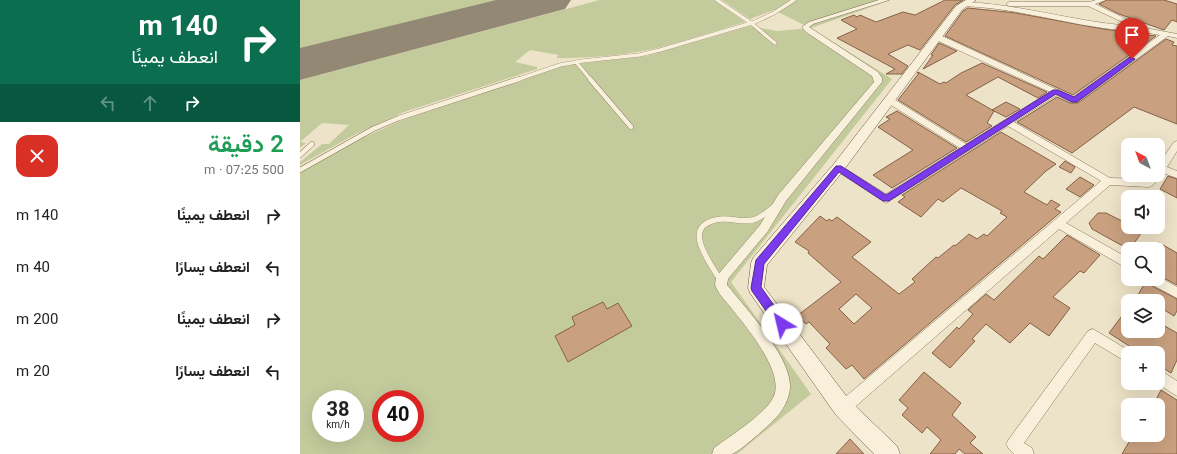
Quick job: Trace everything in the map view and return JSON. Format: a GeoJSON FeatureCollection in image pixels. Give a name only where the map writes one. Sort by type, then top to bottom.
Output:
{"type":"FeatureCollection","features":[{"type":"Feature","properties":{"kind":"street"},"geometry":{"type":"LineString","coordinates":[[720,454],[772,412],[779,401],[783,388],[783,379],[775,361],[723,289],[721,281],[724,273],[764,228],[779,203],[878,82],[878,78],[875,74],[808,31],[805,26],[886,0]]}},
{"type":"Feature","properties":{"kind":"street"},"geometry":{"type":"LineString","coordinates":[[987,5],[1089,4],[1103,0]]}},
{"type":"Feature","properties":{"kind":"street"},"geometry":{"type":"LineString","coordinates":[[889,454],[842,408],[756,288],[759,263],[838,168],[959,8],[968,2],[1104,26],[1144,29],[1177,36]]}},
{"type":"Feature","properties":{"kind":"street"},"geometry":{"type":"LineString","coordinates":[[1089,4],[1144,29]]}},
{"type":"Feature","properties":{"kind":"street"},"geometry":{"type":"LineString","coordinates":[[937,37],[1074,100],[1166,34]]}},
{"type":"Feature","properties":{"kind":"street"},"geometry":{"type":"LineString","coordinates":[[838,168],[886,199],[1056,92]]}},
{"type":"Feature","properties":{"kind":"street"},"geometry":{"type":"LineString","coordinates":[[889,100],[966,148]]}},
{"type":"Feature","properties":{"kind":"street"},"geometry":{"type":"LineString","coordinates":[[1007,122],[1108,181],[1121,182]]}},
{"type":"Feature","properties":{"kind":"street"},"geometry":{"type":"LineString","coordinates":[[1165,162],[1177,144]]}},
{"type":"Feature","properties":{"kind":"street"},"geometry":{"type":"LineString","coordinates":[[1165,173],[1177,176]]}},
{"type":"Feature","properties":{"kind":"street"},"geometry":{"type":"LineString","coordinates":[[842,408],[1108,181]]}},
{"type":"Feature","properties":{"kind":"street"},"geometry":{"type":"LineString","coordinates":[[1128,182],[1150,182]]}},
{"type":"Feature","properties":{"kind":"street"},"geometry":{"type":"LineString","coordinates":[[1058,224],[1121,260]]}},
{"type":"Feature","properties":{"kind":"street"},"geometry":{"type":"LineString","coordinates":[[1165,286],[1177,293]]}},
{"type":"Feature","properties":{"kind":"street"},"geometry":{"type":"LineString","coordinates":[[1026,454],[1014,444],[1093,335],[1121,353]]}},
{"type":"Feature","properties":{"kind":"street"},"geometry":{"type":"LineString","coordinates":[[1165,381],[1177,389]]}},
{"type":"Feature","properties":{"kind":"lane"},"geometry":{"type":"LineString","coordinates":[[717,0],[751,23],[775,43]]}},
{"type":"Feature","properties":{"kind":"lane"},"geometry":{"type":"LineString","coordinates":[[300,170],[373,129],[399,118],[556,66],[646,53],[751,23],[774,13],[794,0]]}},
{"type":"Feature","properties":{"kind":"lane"},"geometry":{"type":"LineString","coordinates":[[576,62],[631,126]]}},
{"type":"Feature","properties":{"kind":"lane"},"geometry":{"type":"LineString","coordinates":[[300,155],[312,144]]}},
{"type":"Feature","properties":{"kind":"lane"},"geometry":{"type":"LineString","coordinates":[[721,281],[699,242],[698,236],[703,226],[708,222],[721,219],[752,220],[779,203]]}},
{"type":"Feature","properties":{"kind":"green space"},"geometry":{"type":"Polygon","coordinates":[[[300,0],[497,0],[300,49],[300,0]]]}},
{"type":"Feature","properties":{"kind":"green space"},"geometry":{"type":"Polygon","coordinates":[[[600,0],[714,0],[745,22],[673,44],[625,54],[556,58],[559,55],[530,50],[515,62],[537,67],[537,69],[404,112],[354,135],[300,165],[300,162],[322,144],[329,144],[349,125],[322,123],[300,142],[300,80],[600,0]]]}},
{"type":"Feature","properties":{"kind":"green space"},"geometry":{"type":"Polygon","coordinates":[[[722,0],[891,0],[811,28],[892,79],[731,282],[811,394],[737,454],[300,454],[300,172],[360,139],[407,118],[565,65],[646,56],[750,26],[777,31],[810,28],[774,10],[750,19],[722,0]]]}},
{"type":"Feature","properties":{"kind":"green space"},"geometry":{"type":"Polygon","coordinates":[[[300,142],[306,143],[300,148],[300,142]]]}},
{"type":"Feature","properties":{"kind":"building"},"geometry":{"type":"Polygon","coordinates":[[[945,0],[963,0],[955,5],[920,50],[908,45],[888,54],[908,66],[902,74],[886,74],[895,69],[837,38],[857,29],[841,20],[854,15],[857,17],[860,15],[876,22],[903,12],[915,15],[945,0]]]}},
{"type":"Feature","properties":{"kind":"building"},"geometry":{"type":"Polygon","coordinates":[[[1107,0],[1164,0],[1177,4],[1177,22],[1172,20],[1164,30],[1119,14],[1099,4],[1107,0]]]}},
{"type":"Feature","properties":{"kind":"building"},"geometry":{"type":"Polygon","coordinates":[[[968,8],[1016,13],[1103,29],[1156,36],[1073,95],[945,36],[963,11],[968,8]]]}},
{"type":"Feature","properties":{"kind":"building"},"geometry":{"type":"Polygon","coordinates":[[[1166,39],[1174,42],[1172,45],[1177,46],[1177,124],[1134,107],[1072,153],[1017,122],[1057,97],[1070,103],[1078,103],[1166,39]]]}},
{"type":"Feature","properties":{"kind":"building"},"geometry":{"type":"Polygon","coordinates":[[[939,43],[957,51],[923,69],[933,55],[931,55],[939,43]]]}},
{"type":"Feature","properties":{"kind":"building"},"geometry":{"type":"Polygon","coordinates":[[[982,63],[1047,92],[1038,98],[998,77],[966,95],[994,111],[987,123],[992,126],[966,142],[898,100],[919,73],[917,73],[918,72],[940,84],[944,82],[946,83],[961,73],[982,63]]]}},
{"type":"Feature","properties":{"kind":"building"},"geometry":{"type":"Polygon","coordinates":[[[1006,102],[1020,109],[1006,117],[992,110],[1006,102]]]}},
{"type":"Feature","properties":{"kind":"building"},"geometry":{"type":"Polygon","coordinates":[[[897,111],[957,148],[892,188],[873,175],[913,150],[878,127],[890,119],[886,117],[897,111]]]}},
{"type":"Feature","properties":{"kind":"building"},"geometry":{"type":"Polygon","coordinates":[[[1001,132],[1056,164],[1046,171],[1024,192],[1047,205],[1051,200],[1060,205],[1055,209],[1061,212],[864,379],[852,365],[846,369],[826,348],[830,344],[809,322],[806,324],[797,316],[841,282],[808,253],[809,251],[795,242],[820,216],[827,221],[829,219],[832,221],[837,217],[871,242],[852,257],[899,294],[915,282],[912,279],[936,257],[938,258],[969,234],[977,239],[984,234],[987,236],[1007,217],[1000,213],[1002,211],[961,188],[943,202],[938,199],[921,217],[898,202],[905,197],[902,195],[1001,132]],[[856,294],[839,309],[854,324],[872,308],[856,294]]]}},
{"type":"Feature","properties":{"kind":"building"},"geometry":{"type":"Polygon","coordinates":[[[1065,161],[1075,167],[1071,173],[1059,167],[1065,161]]]}},
{"type":"Feature","properties":{"kind":"building"},"geometry":{"type":"Polygon","coordinates":[[[1168,176],[1177,179],[1177,198],[1165,192],[1165,190],[1160,189],[1168,176]]]}},
{"type":"Feature","properties":{"kind":"building"},"geometry":{"type":"Polygon","coordinates":[[[1080,177],[1094,185],[1080,197],[1066,189],[1080,177]]]}},
{"type":"Feature","properties":{"kind":"building"},"geometry":{"type":"Polygon","coordinates":[[[1098,213],[1106,213],[1121,220],[1121,234],[1140,235],[1135,242],[1121,242],[1121,245],[1092,229],[1089,223],[1098,213]]]}},
{"type":"Feature","properties":{"kind":"building"},"geometry":{"type":"Polygon","coordinates":[[[1067,235],[1100,255],[1084,273],[1080,271],[1053,297],[1070,308],[1049,336],[1030,323],[1010,343],[986,324],[972,339],[975,341],[950,368],[932,353],[957,327],[959,329],[973,314],[968,310],[986,294],[994,300],[1039,256],[1043,259],[1067,235]]]}},
{"type":"Feature","properties":{"kind":"building"},"geometry":{"type":"Polygon","coordinates":[[[1165,246],[1177,253],[1177,285],[1165,279],[1165,246]]]}},
{"type":"Feature","properties":{"kind":"building"},"geometry":{"type":"Polygon","coordinates":[[[1143,286],[1152,286],[1177,299],[1177,311],[1174,316],[1165,310],[1165,294],[1139,294],[1143,286]]]}},
{"type":"Feature","properties":{"kind":"building"},"geometry":{"type":"Polygon","coordinates":[[[603,302],[607,309],[618,303],[632,326],[568,362],[555,336],[575,325],[572,317],[603,302]]]}},
{"type":"Feature","properties":{"kind":"building"},"geometry":{"type":"Polygon","coordinates":[[[1121,317],[1121,338],[1165,338],[1165,326],[1177,333],[1177,360],[1171,373],[1165,369],[1165,346],[1129,346],[1109,333],[1121,317]]]}},
{"type":"Feature","properties":{"kind":"building"},"geometry":{"type":"Polygon","coordinates":[[[924,372],[961,403],[952,415],[976,437],[970,443],[983,454],[965,454],[959,449],[955,454],[930,454],[941,440],[927,427],[922,433],[902,415],[908,408],[899,400],[924,372]]]}},
{"type":"Feature","properties":{"kind":"building"},"geometry":{"type":"Polygon","coordinates":[[[1161,390],[1177,400],[1177,454],[1122,454],[1129,442],[1165,442],[1165,398],[1157,398],[1161,390]]]}},
{"type":"Feature","properties":{"kind":"building"},"geometry":{"type":"Polygon","coordinates":[[[850,439],[864,454],[836,454],[850,439]]]}},
{"type":"Feature","properties":{"kind":"runway"},"geometry":{"type":"LineString","coordinates":[[300,64],[549,0]]}},
{"type":"Feature","properties":{"kind":"route"},"geometry":{"type":"LineString","coordinates":[[782,324],[756,288],[759,263],[838,168],[886,199],[1056,92],[1074,100],[1132,59]]}}]}
